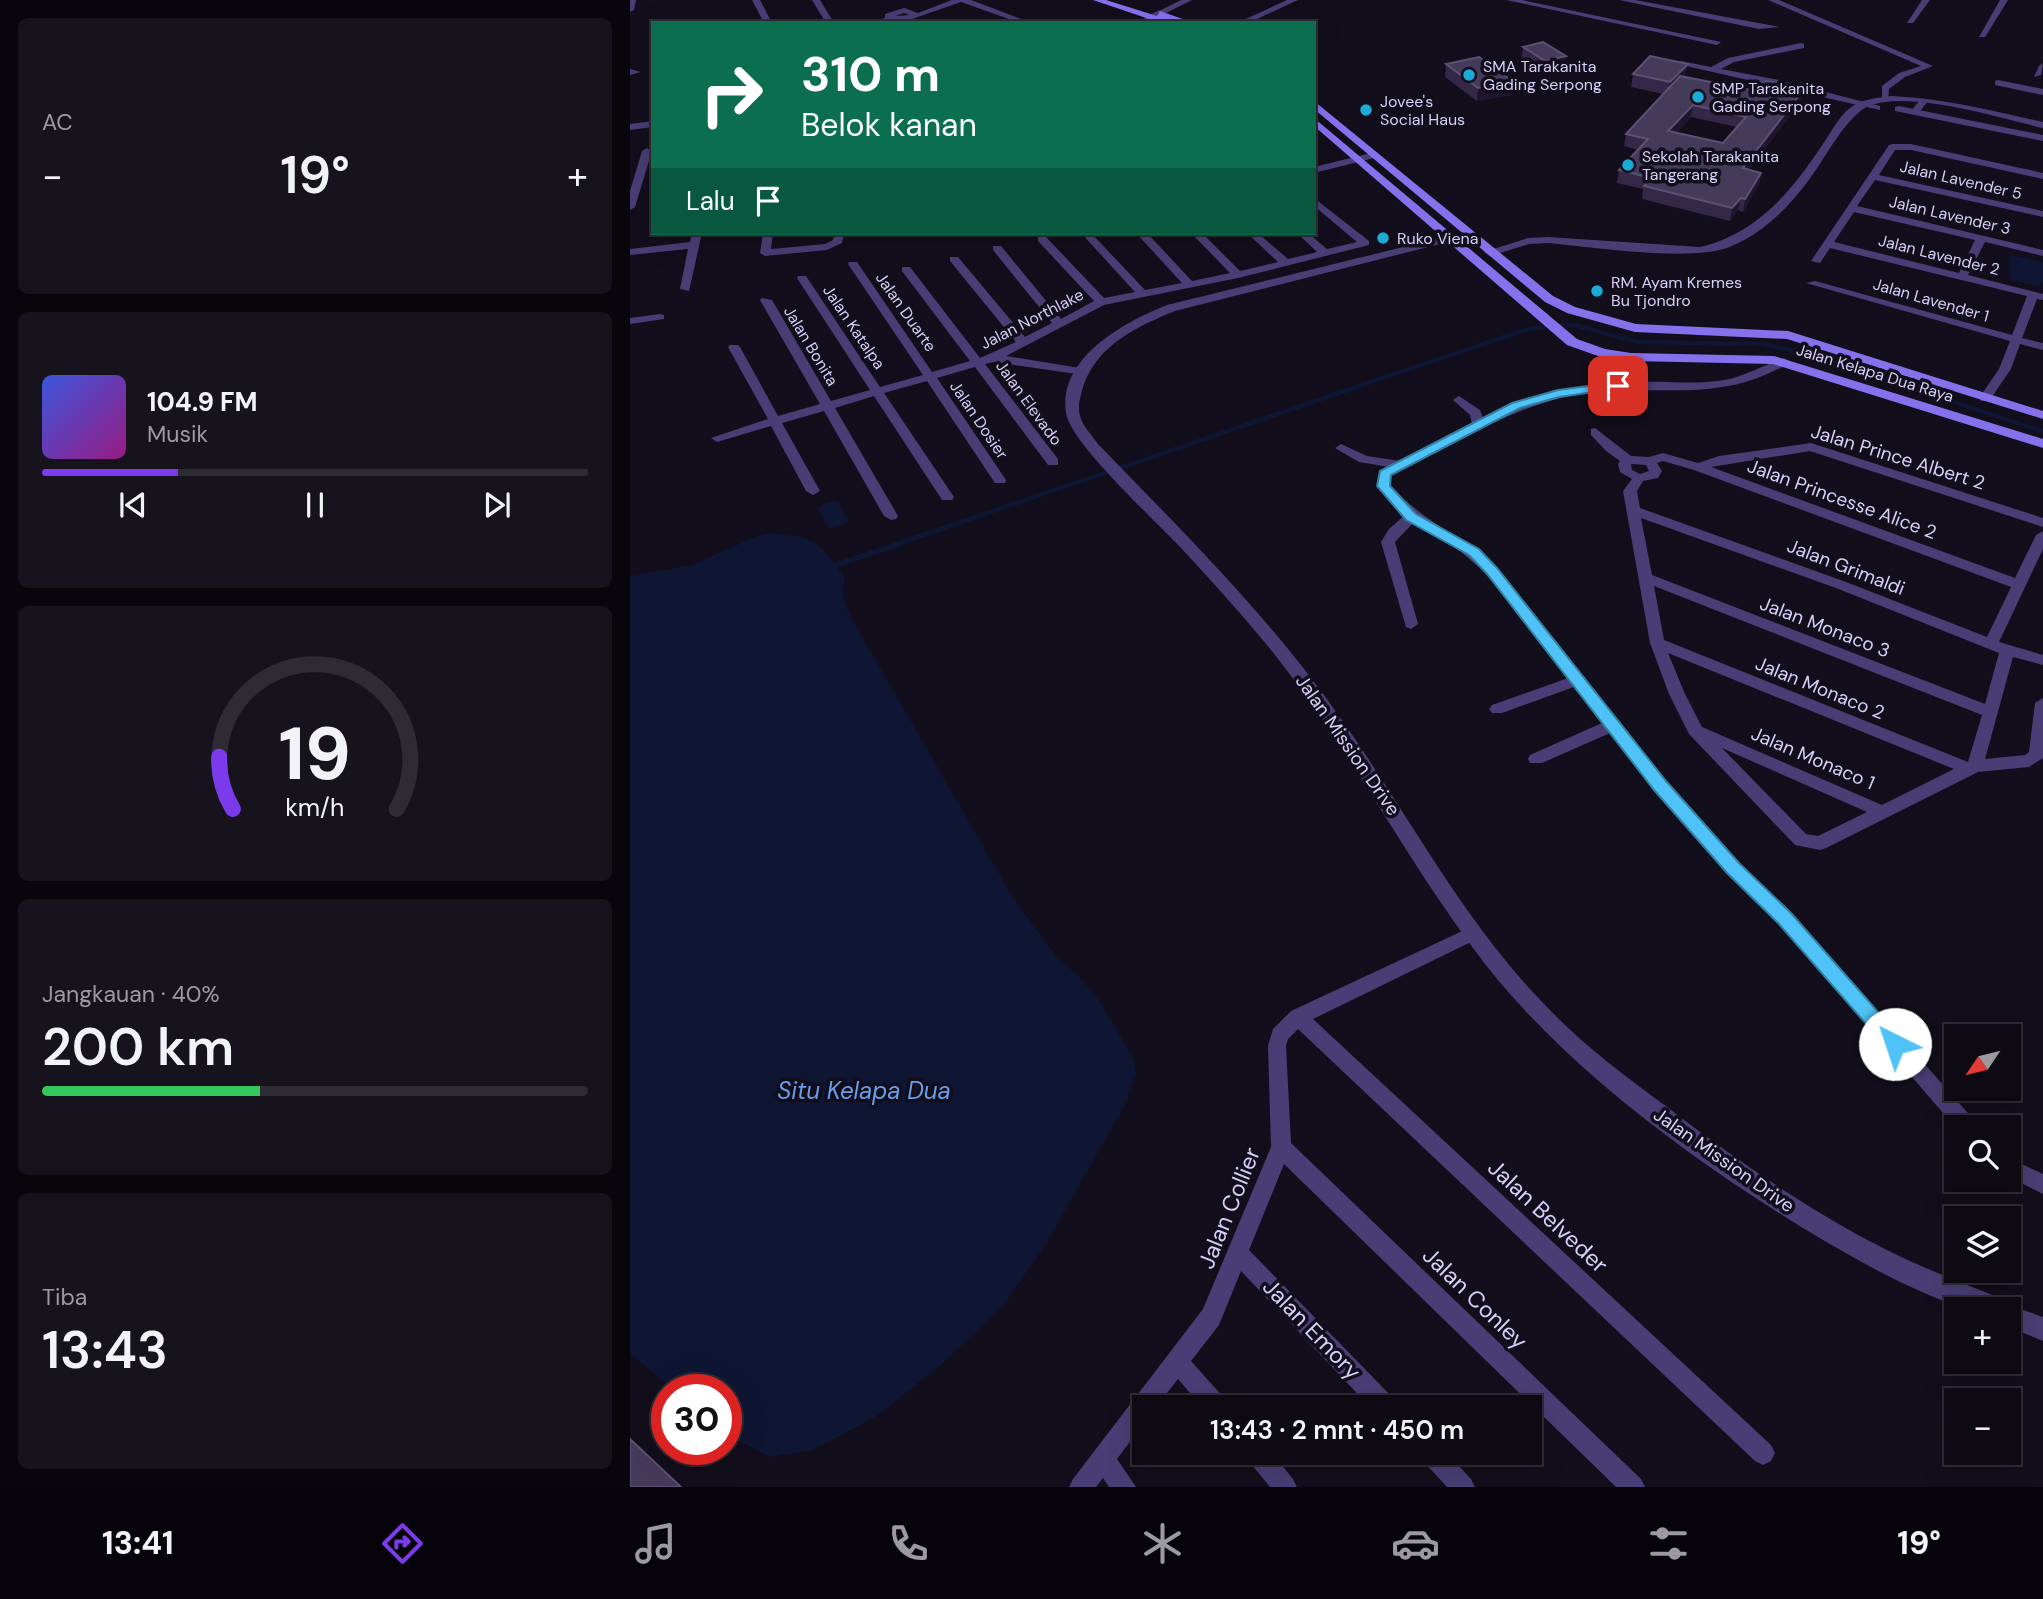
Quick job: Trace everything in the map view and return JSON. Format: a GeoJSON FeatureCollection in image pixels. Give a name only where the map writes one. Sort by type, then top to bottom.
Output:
{"type":"FeatureCollection","features":[{"type":"Feature","properties":{"kind":"main road"},"geometry":{"type":"LineString","coordinates":[[1097,0],[1181,21]]}},
{"type":"Feature","properties":{"kind":"main road"},"geometry":{"type":"LineString","coordinates":[[1117,0],[1167,21]]}},
{"type":"Feature","properties":{"kind":"main road","name":"Jalan Kelapa Dua Raya"},"geometry":{"type":"LineString","coordinates":[[1316,106],[1549,299],[1581,313],[1635,328],[1788,335],[2043,415]]}},
{"type":"Feature","properties":{"kind":"main road","name":"Jalan Kelapa Dua Raya"},"geometry":{"type":"LineString","coordinates":[[1316,123],[1572,342],[1631,357],[1784,362],[2043,444]]}},
{"type":"Feature","properties":{"kind":"main road"},"geometry":{"type":"LineString","coordinates":[[1527,306],[1549,299]]}},
{"type":"Feature","properties":{"kind":"street"},"geometry":{"type":"LineString","coordinates":[[630,10],[633,0]]}},
{"type":"Feature","properties":{"kind":"street"},"geometry":{"type":"LineString","coordinates":[[756,0],[767,21]]}},
{"type":"Feature","properties":{"kind":"street"},"geometry":{"type":"LineString","coordinates":[[816,0],[829,21]]}},
{"type":"Feature","properties":{"kind":"street"},"geometry":{"type":"LineString","coordinates":[[911,14],[941,0]]}},
{"type":"Feature","properties":{"kind":"street"},"geometry":{"type":"LineString","coordinates":[[875,21],[891,12],[911,14],[961,0],[1022,21]]}},
{"type":"Feature","properties":{"kind":"street"},"geometry":{"type":"LineString","coordinates":[[1144,21],[1188,0]]}},
{"type":"Feature","properties":{"kind":"street"},"geometry":{"type":"LineString","coordinates":[[1246,21],[1294,0]]}},
{"type":"Feature","properties":{"kind":"street"},"geometry":{"type":"LineString","coordinates":[[1510,0],[1717,41]]}},
{"type":"Feature","properties":{"kind":"street"},"geometry":{"type":"LineString","coordinates":[[1554,9],[1565,0]]}},
{"type":"Feature","properties":{"kind":"street"},"geometry":{"type":"LineString","coordinates":[[1623,0],[1776,27]]}},
{"type":"Feature","properties":{"kind":"street"},"geometry":{"type":"LineString","coordinates":[[1772,0],[1929,66],[1902,75],[1885,88],[1881,104]]}},
{"type":"Feature","properties":{"kind":"street"},"geometry":{"type":"LineString","coordinates":[[1910,21],[1926,0]]}},
{"type":"Feature","properties":{"kind":"street"},"geometry":{"type":"LineString","coordinates":[[1982,35],[2004,0]]}},
{"type":"Feature","properties":{"kind":"street"},"geometry":{"type":"LineString","coordinates":[[911,14],[922,21]]}},
{"type":"Feature","properties":{"kind":"street"},"geometry":{"type":"LineString","coordinates":[[1700,38],[1718,18]]}},
{"type":"Feature","properties":{"kind":"street"},"geometry":{"type":"LineString","coordinates":[[1713,70],[1731,60],[1801,46]]}},
{"type":"Feature","properties":{"kind":"street"},"geometry":{"type":"LineString","coordinates":[[1681,64],[1857,107],[1924,101],[2043,125]]}},
{"type":"Feature","properties":{"kind":"street"},"geometry":{"type":"LineString","coordinates":[[2037,75],[2043,66]]}},
{"type":"Feature","properties":{"kind":"street"},"geometry":{"type":"LineString","coordinates":[[1998,83],[2043,92]]}},
{"type":"Feature","properties":{"kind":"street"},"geometry":{"type":"LineString","coordinates":[[1915,112],[1924,101]]}},
{"type":"Feature","properties":{"kind":"street"},"geometry":{"type":"LineString","coordinates":[[1881,104],[2043,138]]}},
{"type":"Feature","properties":{"kind":"street"},"geometry":{"type":"LineString","coordinates":[[1490,252],[1528,241],[1548,240],[1700,251],[1721,249],[1740,242],[1779,210],[1857,107]]}},
{"type":"Feature","properties":{"kind":"street"},"geometry":{"type":"LineString","coordinates":[[630,127],[651,124]]}},
{"type":"Feature","properties":{"kind":"street"},"geometry":{"type":"LineString","coordinates":[[1816,261],[1892,147],[1898,146],[2043,176]]}},
{"type":"Feature","properties":{"kind":"street"},"geometry":{"type":"LineString","coordinates":[[630,207],[635,174],[647,151]]}},
{"type":"Feature","properties":{"kind":"street"},"geometry":{"type":"LineString","coordinates":[[1316,170],[1375,155]]}},
{"type":"Feature","properties":{"kind":"street","name":"Jalan Lavender 5"},"geometry":{"type":"LineString","coordinates":[[1872,176],[2043,214]]}},
{"type":"Feature","properties":{"kind":"street","name":"Jalan Northlake"},"geometry":{"type":"LineString","coordinates":[[717,438],[879,394],[994,358],[1101,302],[1238,275],[1365,243],[1316,203]]}},
{"type":"Feature","properties":{"kind":"street","name":"Jalan Lavender 3"},"geometry":{"type":"LineString","coordinates":[[1851,208],[2043,253]]}},
{"type":"Feature","properties":{"kind":"street"},"geometry":{"type":"LineString","coordinates":[[768,235],[765,253],[827,247],[838,241],[839,235]]}},
{"type":"Feature","properties":{"kind":"street"},"geometry":{"type":"LineString","coordinates":[[1088,235],[1143,294]]}},
{"type":"Feature","properties":{"kind":"street"},"geometry":{"type":"LineString","coordinates":[[1143,235],[1190,285]]}},
{"type":"Feature","properties":{"kind":"street"},"geometry":{"type":"LineString","coordinates":[[1198,235],[1238,275]]}},
{"type":"Feature","properties":{"kind":"street"},"geometry":{"type":"LineString","coordinates":[[1254,235],[1286,263]]}},
{"type":"Feature","properties":{"kind":"street"},"geometry":{"type":"LineString","coordinates":[[1304,235],[1325,253]]}},
{"type":"Feature","properties":{"kind":"street"},"geometry":{"type":"LineString","coordinates":[[630,252],[696,239],[685,289]]}},
{"type":"Feature","properties":{"kind":"street"},"geometry":{"type":"LineString","coordinates":[[1042,239],[1101,302]]}},
{"type":"Feature","properties":{"kind":"street"},"geometry":{"type":"LineString","coordinates":[[994,358],[1080,372],[1112,337],[1136,322],[1171,308],[1452,239]]}},
{"type":"Feature","properties":{"kind":"street"},"geometry":{"type":"LineString","coordinates":[[1962,277],[1981,239]]}},
{"type":"Feature","properties":{"kind":"street","name":"Jalan Lavender 2"},"geometry":{"type":"LineString","coordinates":[[1827,244],[2038,295]]}},
{"type":"Feature","properties":{"kind":"street"},"geometry":{"type":"LineString","coordinates":[[997,248],[1059,324]]}},
{"type":"Feature","properties":{"kind":"street"},"geometry":{"type":"LineString","coordinates":[[954,259],[1023,343]]}},
{"type":"Feature","properties":{"kind":"street","name":"Jalan Duarte"},"geometry":{"type":"LineString","coordinates":[[853,264],[932,377]]}},
{"type":"Feature","properties":{"kind":"street","name":"Jalan Elevado"},"geometry":{"type":"LineString","coordinates":[[906,269],[980,362],[1053,461]]}},
{"type":"Feature","properties":{"kind":"street","name":"Jalan Katalpa"},"geometry":{"type":"LineString","coordinates":[[802,278],[947,497]]}},
{"type":"Feature","properties":{"kind":"street","name":"Jalan Lavender 1"},"geometry":{"type":"LineString","coordinates":[[1811,283],[2043,347]]}},
{"type":"Feature","properties":{"kind":"street"},"geometry":{"type":"LineString","coordinates":[[1985,398],[2005,369],[2038,295]]}},
{"type":"Feature","properties":{"kind":"street","name":"Jalan Bonita"},"geometry":{"type":"LineString","coordinates":[[766,300],[891,516]]}},
{"type":"Feature","properties":{"kind":"street"},"geometry":{"type":"LineString","coordinates":[[630,321],[660,317]]}},
{"type":"Feature","properties":{"kind":"street"},"geometry":{"type":"LineString","coordinates":[[734,347],[813,491]]}},
{"type":"Feature","properties":{"kind":"street"},"geometry":{"type":"LineString","coordinates":[[1784,362],[1735,384],[1618,386],[1558,394],[1516,406],[1385,474],[1384,486],[1411,517],[1474,552],[1511,594],[1611,726],[1733,868],[1785,918],[1957,1115]]}},
{"type":"Feature","properties":{"kind":"street","name":"Jalan Mission Drive"},"geometry":{"type":"LineString","coordinates":[[1080,372],[1072,414],[1079,428],[1102,457],[1220,579],[1286,656],[1333,719],[1471,934],[1539,1013],[1621,1085],[1719,1161],[1781,1203],[1880,1259],[1968,1297]]}},
{"type":"Feature","properties":{"kind":"street","name":"Jalan Dosier"},"geometry":{"type":"LineString","coordinates":[[932,377],[1000,480]]}},
{"type":"Feature","properties":{"kind":"street"},"geometry":{"type":"LineString","coordinates":[[1459,400],[1476,413],[1479,425]]}},
{"type":"Feature","properties":{"kind":"street"},"geometry":{"type":"LineString","coordinates":[[1595,432],[1609,448],[1628,460],[1624,464],[1626,472],[1639,478],[1653,475],[1656,471],[1650,461]]}},
{"type":"Feature","properties":{"kind":"street","name":"Jalan Prince Albert 2"},"geometry":{"type":"LineString","coordinates":[[1699,467],[1718,460],[1811,447],[2043,523]]}},
{"type":"Feature","properties":{"kind":"street"},"geometry":{"type":"LineString","coordinates":[[1341,448],[1364,459],[1400,465]]}},
{"type":"Feature","properties":{"kind":"street","name":"Jalan Princesse Alice 2"},"geometry":{"type":"LineString","coordinates":[[1628,460],[1650,461],[1663,457],[1699,467],[2020,585]]}},
{"type":"Feature","properties":{"kind":"street"},"geometry":{"type":"LineString","coordinates":[[1639,478],[1630,491],[1657,643],[1695,730]]}},
{"type":"Feature","properties":{"kind":"street","name":"Jalan Grimaldi"},"geometry":{"type":"LineString","coordinates":[[1635,511],[1841,585],[2007,651],[2043,660]]}},
{"type":"Feature","properties":{"kind":"street"},"geometry":{"type":"LineString","coordinates":[[1411,517],[1394,532],[1388,542],[1411,624]]}},
{"type":"Feature","properties":{"kind":"street"},"geometry":{"type":"LineString","coordinates":[[1991,644],[2043,535]]}},
{"type":"Feature","properties":{"kind":"street","name":"Jalan Monaco 3"},"geometry":{"type":"LineString","coordinates":[[1647,578],[1990,712]]}},
{"type":"Feature","properties":{"kind":"street","name":"Jalan Monaco 2"},"geometry":{"type":"LineString","coordinates":[[1657,643],[1972,768]]}},
{"type":"Feature","properties":{"kind":"street"},"geometry":{"type":"LineString","coordinates":[[1972,768],[2007,651]]}},
{"type":"Feature","properties":{"kind":"street"},"geometry":{"type":"LineString","coordinates":[[1497,709],[1576,681]]}},
{"type":"Feature","properties":{"kind":"street"},"geometry":{"type":"LineString","coordinates":[[1883,811],[1972,768],[2022,763],[2034,757],[2043,703]]}},
{"type":"Feature","properties":{"kind":"street"},"geometry":{"type":"LineString","coordinates":[[1536,759],[1611,726]]}},
{"type":"Feature","properties":{"kind":"street","name":"Jalan Monaco 1"},"geometry":{"type":"LineString","coordinates":[[1695,730],[1738,778],[1804,842],[1820,843],[1883,811]]}},
{"type":"Feature","properties":{"kind":"street","name":"Jalan Monaco 1"},"geometry":{"type":"LineString","coordinates":[[1695,730],[1883,811]]}},
{"type":"Feature","properties":{"kind":"street","name":"Jalan Collier"},"geometry":{"type":"LineString","coordinates":[[1081,1487],[1211,1317],[1281,1147],[1277,1046],[1280,1035],[1298,1017],[1471,934]]}},
{"type":"Feature","properties":{"kind":"street","name":"Jalan Belveder"},"geometry":{"type":"LineString","coordinates":[[1298,1017],[1763,1453]]}},
{"type":"Feature","properties":{"kind":"street","name":"Jalan Conley"},"geometry":{"type":"LineString","coordinates":[[1281,1147],[1633,1487]]}},
{"type":"Feature","properties":{"kind":"street"},"geometry":{"type":"LineString","coordinates":[[2021,1173],[2043,1184]]}},
{"type":"Feature","properties":{"kind":"street","name":"Jalan Emory"},"geometry":{"type":"LineString","coordinates":[[1237,1252],[1374,1395]]}},
{"type":"Feature","properties":{"kind":"street"},"geometry":{"type":"LineString","coordinates":[[2021,1320],[2043,1329]]}},
{"type":"Feature","properties":{"kind":"street"},"geometry":{"type":"LineString","coordinates":[[1177,1361],[1207,1395]]}},
{"type":"Feature","properties":{"kind":"street"},"geometry":{"type":"LineString","coordinates":[[1103,1459],[1124,1487]]}},
{"type":"Feature","properties":{"kind":"street"},"geometry":{"type":"LineString","coordinates":[[1267,1465],[1286,1487]]}},
{"type":"Feature","properties":{"kind":"street"},"geometry":{"type":"LineString","coordinates":[[1442,1465],[1463,1487]]}},
{"type":"Feature","properties":{"kind":"water"},"geometry":{"type":"Polygon","coordinates":[[[2013,255],[2043,262],[2043,282],[2039,286],[2011,280],[2008,257],[2013,255]]]}},
{"type":"Feature","properties":{"kind":"water"},"geometry":{"type":"Polygon","coordinates":[[[839,502],[849,522],[829,529],[818,509],[821,505],[839,502]]]}},
{"type":"Feature","properties":{"kind":"water","name":"Situ Kelapa Dua"},"geometry":{"type":"Polygon","coordinates":[[[771,533],[808,539],[824,550],[837,567],[845,579],[843,594],[852,618],[1012,896],[1057,957],[1080,977],[1099,1000],[1134,1059],[1136,1074],[1125,1105],[1046,1244],[1003,1306],[941,1365],[875,1417],[813,1450],[770,1457],[742,1442],[742,1374],[654,1374],[630,1353],[630,576],[692,565],[757,536],[771,533]]]}},
{"type":"Feature","properties":{"kind":"building"},"geometry":{"type":"Polygon","coordinates":[[[1543,42],[1566,56],[1545,61],[1523,47],[1543,42]]]}},
{"type":"Feature","properties":{"kind":"building"},"geometry":{"type":"Polygon","coordinates":[[[1650,56],[1688,64],[1670,82],[1633,74],[1650,56]]]}},
{"type":"Feature","properties":{"kind":"building"},"geometry":{"type":"Polygon","coordinates":[[[1479,57],[1512,81],[1478,88],[1446,64],[1479,57]]]}},
{"type":"Feature","properties":{"kind":"building"},"geometry":{"type":"Polygon","coordinates":[[[1680,76],[1757,91],[1766,81],[1804,89],[1743,168],[1761,173],[1745,199],[1741,198],[1732,208],[1644,186],[1652,178],[1619,170],[1648,139],[1626,134],[1680,76]],[[1693,105],[1668,131],[1723,143],[1746,117],[1693,105]]]}},
{"type":"Feature","properties":{"kind":"building"},"geometry":{"type":"Polygon","coordinates":[[[630,1439],[651,1459],[651,1465],[658,1465],[681,1487],[630,1487],[630,1439]]]}},
{"type":"Feature","properties":{"kind":"waterway"},"geometry":{"type":"LineString","coordinates":[[891,546],[1518,332],[1551,325],[1574,325],[1638,342],[1762,344],[1799,352],[2043,431]]}},
{"type":"Feature","properties":{"kind":"waterway"},"geometry":{"type":"LineString","coordinates":[[836,565],[896,545]]}},
{"type":"Feature","properties":{"kind":"place","name":"SMA Tarakanita Gading Serpong"},"geometry":{"type":"Point","coordinates":[1469,75]}},
{"type":"Feature","properties":{"kind":"place","name":"SMP Tarakanita Gading Serpong"},"geometry":{"type":"Point","coordinates":[1698,97]}},
{"type":"Feature","properties":{"kind":"place","name":"Jovee's Social Haus"},"geometry":{"type":"Point","coordinates":[1366,110]}},
{"type":"Feature","properties":{"kind":"place","name":"Sekolah Tarakanita Tangerang"},"geometry":{"type":"Point","coordinates":[1628,165]}},
{"type":"Feature","properties":{"kind":"place","name":"Ruko Viena"},"geometry":{"type":"Point","coordinates":[1383,238]}},
{"type":"Feature","properties":{"kind":"place","name":"RM. Ayam Kremes Bu Tjondro"},"geometry":{"type":"Point","coordinates":[1597,291]}},
{"type":"Feature","properties":{"kind":"route"},"geometry":{"type":"LineString","coordinates":[[1618,386],[1558,394],[1516,406],[1385,474],[1384,486],[1399,507],[1411,517],[1474,552],[1492,571],[1660,786],[1733,868],[1785,918],[1895,1044]]}}]}
